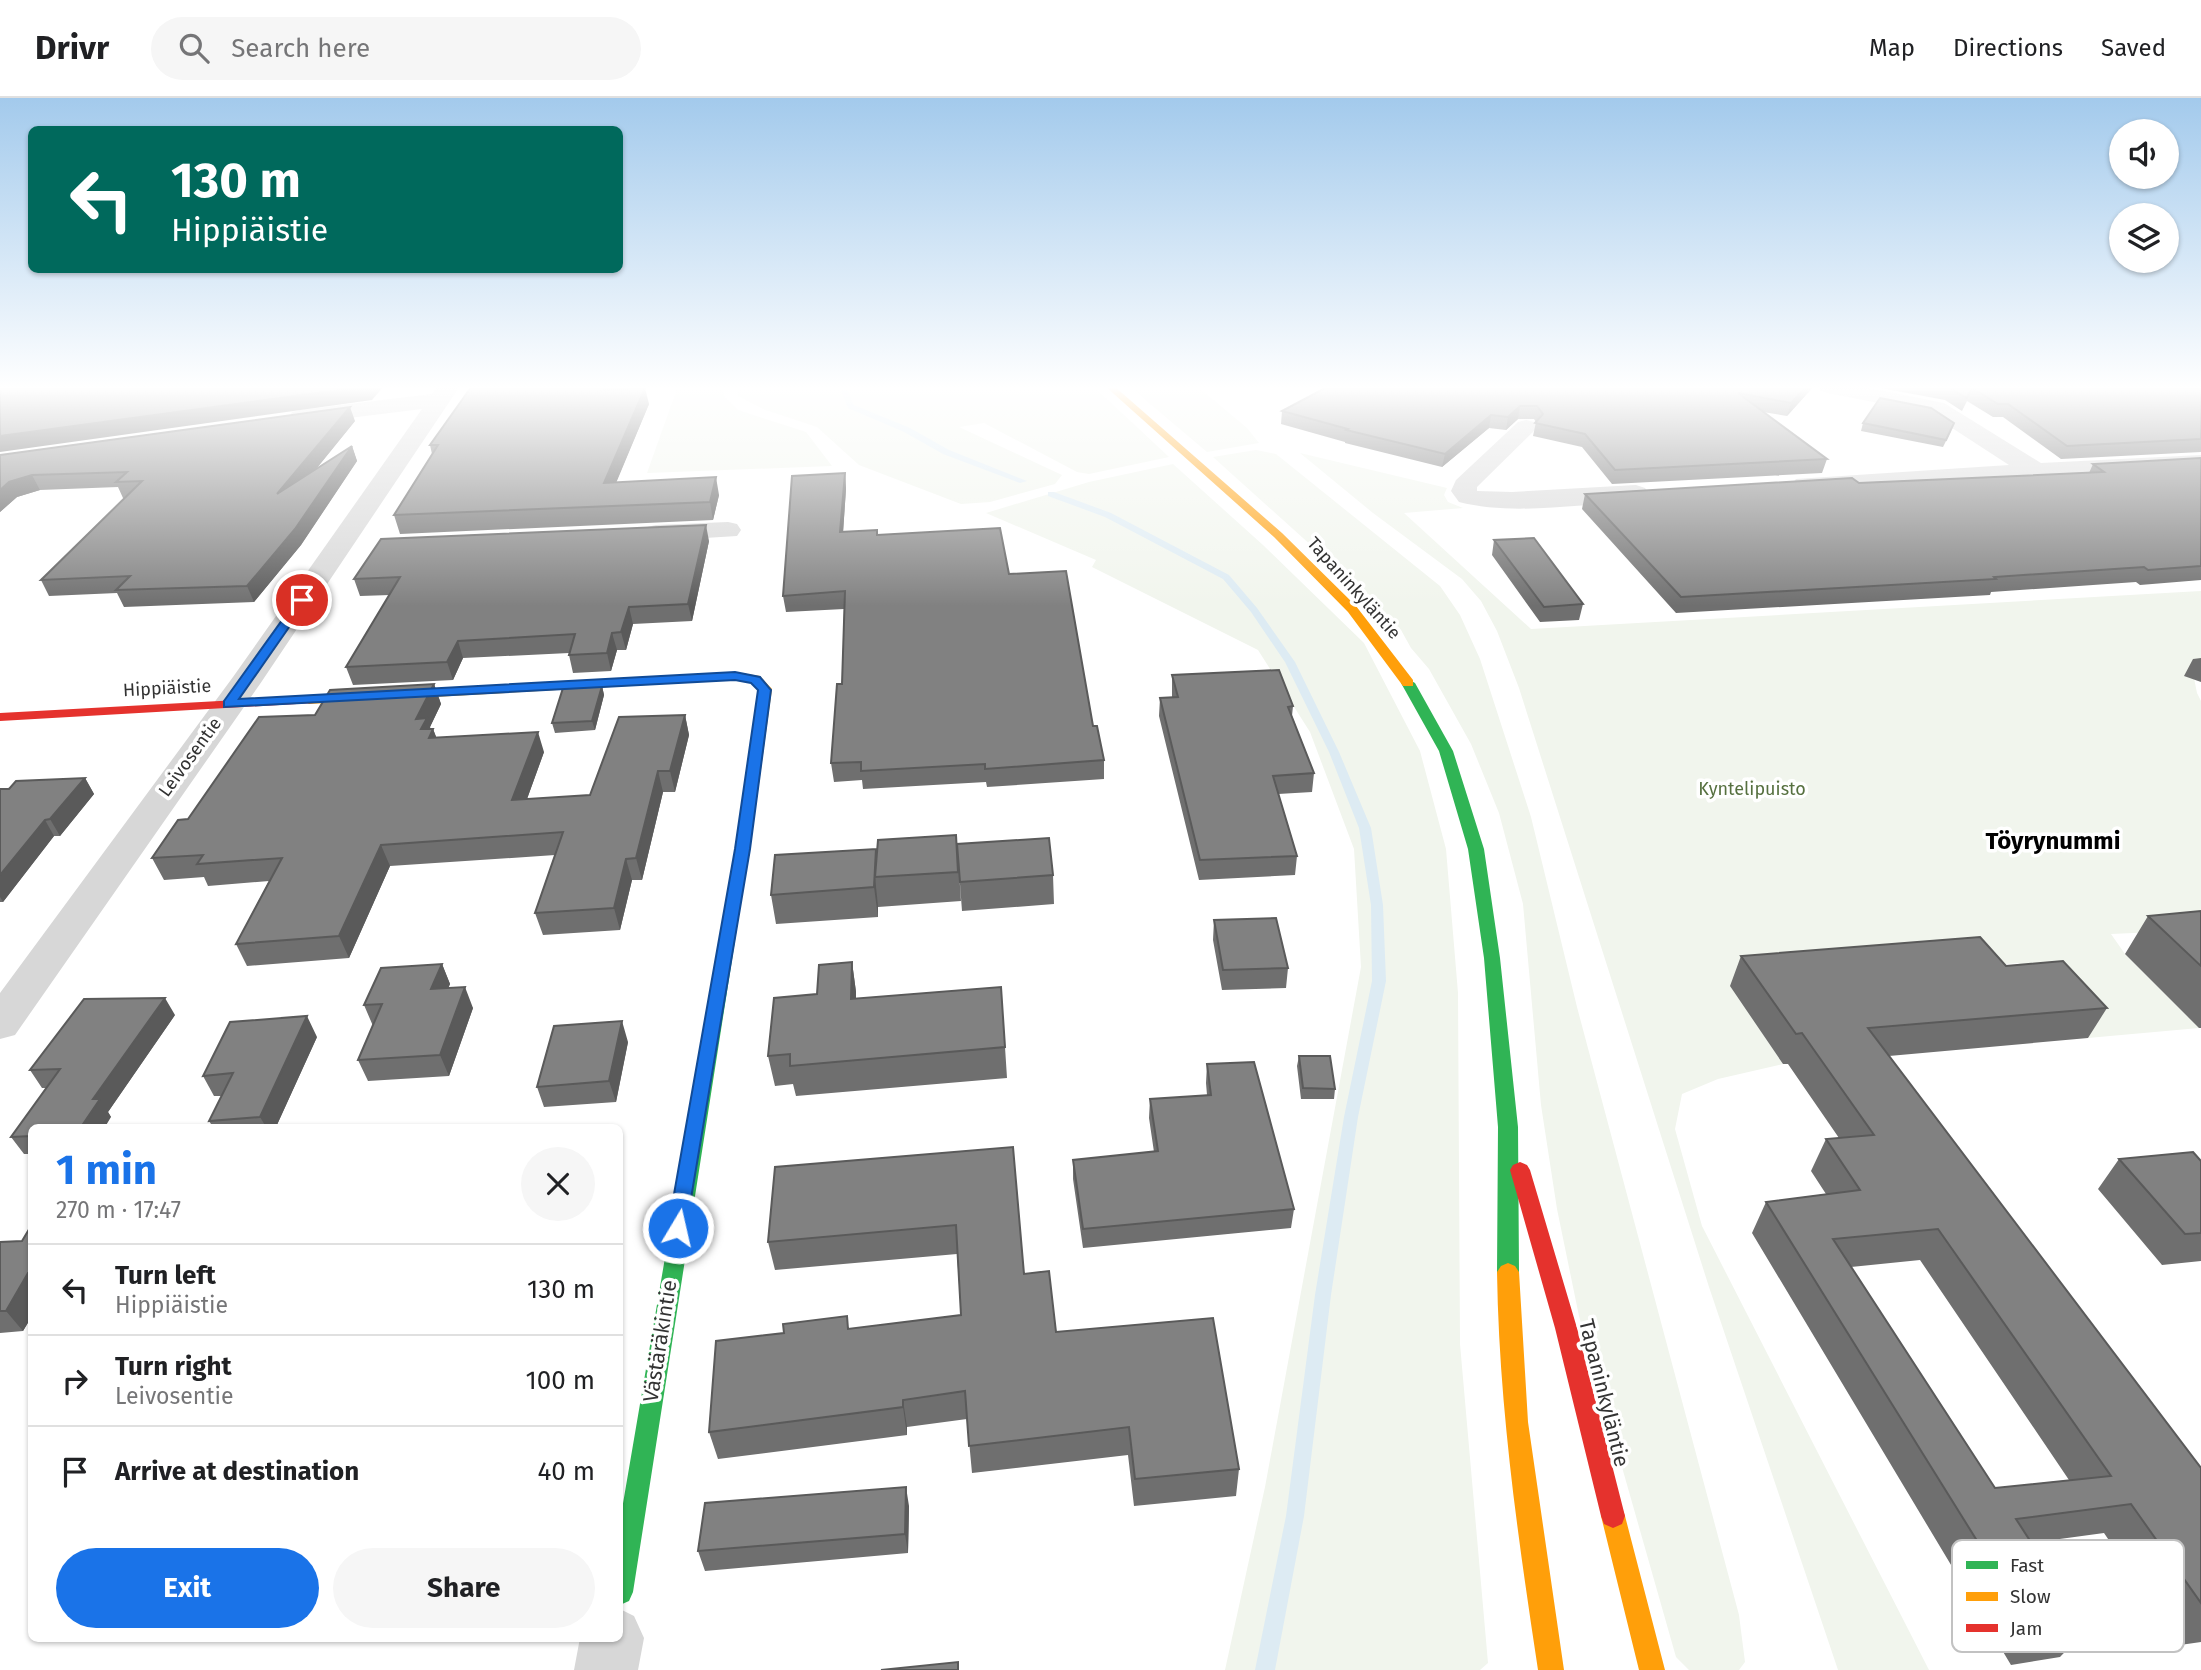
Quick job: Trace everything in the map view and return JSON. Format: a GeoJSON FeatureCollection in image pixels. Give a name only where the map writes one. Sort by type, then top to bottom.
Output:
{"type":"FeatureCollection","features":[{"type":"Feature","properties":{"kind":"main road","name":"Tapaninkyläntie"},"geometry":{"type":"LineString","coordinates":[[1192,459],[1278,535],[1352,609],[1403,674],[1446,751],[1475,849],[1492,958],[1508,1127],[1508,1321],[1526,1503],[1551,1670]]}},
{"type":"Feature","properties":{"kind":"main road","name":"Hippiäistie"},"geometry":{"type":"LineString","coordinates":[[0,717],[735,676],[755,679]]}},
{"type":"Feature","properties":{"kind":"main road","name":"Västäräkintie"},"geometry":{"type":"LineString","coordinates":[[623,1574],[753,777],[765,690],[755,679]]}},
{"type":"Feature","properties":{"kind":"main road","name":"Tapaninkyläntie"},"geometry":{"type":"LineString","coordinates":[[1508,1127],[1566,1328],[1652,1670]]}},
{"type":"Feature","properties":{"kind":"street","name":"Leivosentie"},"geometry":{"type":"LineString","coordinates":[[0,1024],[340,547],[399,459]]}},
{"type":"Feature","properties":{"kind":"street"},"geometry":{"type":"LineString","coordinates":[[1492,459],[1465,485],[1464,491],[1468,497],[1512,500],[1664,492]]}},
{"type":"Feature","properties":{"kind":"street"},"geometry":{"type":"LineString","coordinates":[[2017,459],[2037,472]]}},
{"type":"Feature","properties":{"kind":"street"},"geometry":{"type":"LineString","coordinates":[[1780,485],[2201,462]]}},
{"type":"Feature","properties":{"kind":"street"},"geometry":{"type":"LineString","coordinates":[[634,534],[728,530]]}},
{"type":"Feature","properties":{"kind":"street"},"geometry":{"type":"LineString","coordinates":[[340,547],[374,545]]}},
{"type":"Feature","properties":{"kind":"street"},"geometry":{"type":"LineString","coordinates":[[606,1670],[611,1642]]}},
{"type":"Feature","properties":{"kind":"green space"},"geometry":{"type":"Polygon","coordinates":[[[652,459],[827,459],[832,466],[647,473],[652,459]]]}},
{"type":"Feature","properties":{"kind":"green space"},"geometry":{"type":"Polygon","coordinates":[[[853,459],[1028,459],[1062,475],[1055,484],[990,502],[961,504],[859,465],[853,459]]]}},
{"type":"Feature","properties":{"kind":"green space"},"geometry":{"type":"Polygon","coordinates":[[[1053,459],[1158,459],[1089,474],[1077,472],[1053,459]]]}},
{"type":"Feature","properties":{"kind":"green space"},"geometry":{"type":"Polygon","coordinates":[[[1216,459],[1283,459],[1440,586],[1460,615],[1480,659],[1531,817],[1577,1007],[1739,1615],[1745,1662],[1739,1670],[1689,1670],[1676,1657],[1579,1316],[1557,1209],[1541,1105],[1523,904],[1499,813],[1471,744],[1429,669],[1411,648],[1401,630],[1372,607],[1334,566],[1216,459]]]}},
{"type":"Feature","properties":{"kind":"green space","name":"Kyntelipuisto"},"geometry":{"type":"Polygon","coordinates":[[[1308,459],[1327,459],[1447,488],[1444,495],[1448,502],[1463,508],[1404,513],[1531,629],[2201,591],[2201,663],[2192,668],[2201,701],[2201,930],[2111,934],[2125,954],[2199,1028],[2088,1038],[2019,963],[1731,986],[1783,1064],[1718,1079],[1682,1094],[1675,1129],[1702,1226],[1929,1670],[1838,1670],[1709,1287],[1519,688],[1497,631],[1481,601],[1462,579],[1373,513],[1308,459]]]}},
{"type":"Feature","properties":{"kind":"green space"},"geometry":{"type":"Polygon","coordinates":[[[1173,464],[1263,545],[1364,643],[1420,751],[1446,849],[1458,993],[1460,1344],[1488,1663],[1480,1670],[1225,1670],[1265,1487],[1361,967],[1354,849],[1310,732],[1258,650],[1092,567],[1096,560],[986,513],[1089,482],[1173,464]]]}},
{"type":"Feature","properties":{"kind":"building"},"geometry":{"type":"Polygon","coordinates":[[[0,459],[306,459],[277,494],[331,459],[343,459],[295,529],[247,586],[116,590],[130,576],[41,580],[142,481],[116,482],[127,472],[32,475],[9,482],[0,490],[0,459]]]}},
{"type":"Feature","properties":{"kind":"building"},"geometry":{"type":"Polygon","coordinates":[[[429,459],[614,459],[604,483],[716,477],[710,502],[394,515],[429,459]]]}},
{"type":"Feature","properties":{"kind":"building"},"geometry":{"type":"Polygon","coordinates":[[[1606,459],[1820,459],[1615,470],[1606,459]]]}},
{"type":"Feature","properties":{"kind":"building"},"geometry":{"type":"Polygon","coordinates":[[[2201,459],[2201,566],[2148,570],[2144,567],[1994,577],[1996,579],[1681,597],[1585,494],[1852,478],[1859,483],[2104,472],[2093,464],[2201,459]]]}},
{"type":"Feature","properties":{"kind":"building"},"geometry":{"type":"Polygon","coordinates":[[[845,473],[840,532],[877,530],[877,535],[1000,528],[1009,574],[1066,571],[1093,726],[1097,726],[1104,760],[985,769],[985,764],[861,771],[861,762],[831,763],[837,684],[842,684],[845,591],[783,596],[792,476],[845,473]]]}},
{"type":"Feature","properties":{"kind":"building"},"geometry":{"type":"Polygon","coordinates":[[[706,525],[688,604],[629,607],[621,632],[612,633],[607,653],[569,655],[575,634],[458,641],[447,662],[346,667],[400,577],[354,579],[381,539],[706,525]]]}},
{"type":"Feature","properties":{"kind":"building"},"geometry":{"type":"Polygon","coordinates":[[[1534,538],[1583,604],[1544,607],[1494,540],[1534,538]]]}},
{"type":"Feature","properties":{"kind":"building"},"geometry":{"type":"Polygon","coordinates":[[[1279,670],[1293,706],[1288,707],[1314,773],[1273,776],[1297,856],[1200,860],[1160,698],[1178,697],[1172,675],[1279,670]]]}},
{"type":"Feature","properties":{"kind":"building"},"geometry":{"type":"Polygon","coordinates":[[[434,684],[416,719],[427,718],[421,729],[433,729],[429,738],[538,732],[512,800],[590,795],[619,717],[685,715],[670,771],[658,771],[636,858],[626,859],[614,908],[535,913],[563,832],[381,845],[339,936],[236,944],[282,858],[197,864],[203,855],[152,858],[178,820],[188,819],[259,717],[315,715],[330,690],[434,684]]]}},
{"type":"Feature","properties":{"kind":"building"},"geometry":{"type":"Polygon","coordinates":[[[602,686],[592,721],[552,723],[563,688],[602,686]]]}},
{"type":"Feature","properties":{"kind":"building"},"geometry":{"type":"Polygon","coordinates":[[[85,778],[50,819],[45,820],[0,875],[0,789],[9,789],[16,781],[85,778]]]}},
{"type":"Feature","properties":{"kind":"building"},"geometry":{"type":"Polygon","coordinates":[[[956,835],[958,872],[875,877],[878,840],[956,835]]]}},
{"type":"Feature","properties":{"kind":"building"},"geometry":{"type":"Polygon","coordinates":[[[1049,838],[1053,875],[960,882],[957,844],[1049,838]]]}},
{"type":"Feature","properties":{"kind":"building"},"geometry":{"type":"Polygon","coordinates":[[[876,849],[874,887],[771,895],[775,855],[876,849]]]}},
{"type":"Feature","properties":{"kind":"building"},"geometry":{"type":"Polygon","coordinates":[[[2201,911],[2201,966],[2148,916],[2201,911]]]}},
{"type":"Feature","properties":{"kind":"building"},"geometry":{"type":"Polygon","coordinates":[[[1276,918],[1288,968],[1223,970],[1214,920],[1276,918]]]}},
{"type":"Feature","properties":{"kind":"building"},"geometry":{"type":"Polygon","coordinates":[[[1980,937],[2006,966],[2063,961],[2107,1008],[1868,1028],[2201,1468],[2201,1603],[2184,1579],[2184,1540],[2156,1540],[2131,1504],[2016,1519],[2030,1540],[1977,1540],[1766,1202],[1860,1190],[1826,1139],[1874,1135],[1802,1033],[1796,1034],[1741,956],[1980,937]],[[1938,1229],[1833,1239],[1995,1488],[2111,1476],[1938,1229]]]}},
{"type":"Feature","properties":{"kind":"building"},"geometry":{"type":"Polygon","coordinates":[[[852,962],[851,999],[1001,987],[1005,1047],[790,1066],[790,1054],[768,1056],[774,998],[817,994],[819,965],[852,962]]]}},
{"type":"Feature","properties":{"kind":"building"},"geometry":{"type":"Polygon","coordinates":[[[442,964],[431,989],[465,987],[440,1055],[358,1060],[382,1004],[364,1005],[381,968],[442,964]]]}},
{"type":"Feature","properties":{"kind":"building"},"geometry":{"type":"Polygon","coordinates":[[[165,998],[93,1099],[100,1099],[83,1124],[28,1124],[28,1136],[11,1137],[60,1069],[30,1070],[84,999],[165,998]]]}},
{"type":"Feature","properties":{"kind":"building"},"geometry":{"type":"Polygon","coordinates":[[[307,1016],[260,1117],[209,1121],[233,1073],[203,1076],[230,1022],[307,1016]]]}},
{"type":"Feature","properties":{"kind":"building"},"geometry":{"type":"Polygon","coordinates":[[[622,1021],[609,1081],[537,1087],[554,1026],[622,1021]]]}},
{"type":"Feature","properties":{"kind":"building"},"geometry":{"type":"Polygon","coordinates":[[[1299,1056],[1330,1056],[1335,1089],[1303,1088],[1299,1056]]]}},
{"type":"Feature","properties":{"kind":"building"},"geometry":{"type":"Polygon","coordinates":[[[1254,1062],[1294,1209],[1083,1229],[1073,1160],[1158,1151],[1150,1099],[1211,1095],[1207,1064],[1254,1062]]]}},
{"type":"Feature","properties":{"kind":"building"},"geometry":{"type":"Polygon","coordinates":[[[1013,1147],[1024,1274],[1049,1271],[1056,1332],[1213,1318],[1239,1469],[1135,1479],[1129,1427],[969,1446],[965,1391],[903,1400],[903,1407],[709,1432],[716,1341],[784,1333],[783,1324],[847,1316],[848,1329],[961,1315],[956,1225],[768,1242],[775,1167],[1013,1147]]]}},
{"type":"Feature","properties":{"kind":"building"},"geometry":{"type":"Polygon","coordinates":[[[2193,1152],[2201,1161],[2201,1233],[2185,1234],[2119,1159],[2193,1152]]]}},
{"type":"Feature","properties":{"kind":"building"},"geometry":{"type":"Polygon","coordinates":[[[28,1231],[28,1273],[6,1311],[0,1311],[0,1242],[22,1241],[28,1231]]]}},
{"type":"Feature","properties":{"kind":"building"},"geometry":{"type":"Polygon","coordinates":[[[906,1487],[905,1534],[698,1551],[705,1503],[906,1487]]]}},
{"type":"Feature","properties":{"kind":"building"},"geometry":{"type":"Polygon","coordinates":[[[958,1662],[958,1670],[881,1670],[958,1662]]]}},
{"type":"Feature","properties":{"kind":"waterway"},"geometry":{"type":"LineString","coordinates":[[966,459],[1023,481]]}},
{"type":"Feature","properties":{"kind":"waterway"},"geometry":{"type":"LineString","coordinates":[[1051,494],[1108,515],[1226,577],[1254,610],[1290,662],[1334,752],[1365,828],[1377,905],[1379,981],[1351,1117],[1323,1295],[1295,1516],[1265,1670]]}},
{"type":"Feature","properties":{"kind":"traffic: fast"},"geometry":{"type":"LineString","coordinates":[[1408,683],[1446,751],[1476,849],[1492,958],[1508,1127],[1508,1272]]}},
{"type":"Feature","properties":{"kind":"traffic: fast"},"geometry":{"type":"LineString","coordinates":[[623,1574],[748,813]]}},
{"type":"Feature","properties":{"kind":"traffic: slow"},"geometry":{"type":"LineString","coordinates":[[1192,459],[1278,535],[1352,609],[1408,683]]}},
{"type":"Feature","properties":{"kind":"traffic: slow"},"geometry":{"type":"LineString","coordinates":[[309,700],[735,676],[755,679],[765,689],[748,813]]}},
{"type":"Feature","properties":{"kind":"traffic: slow"},"geometry":{"type":"LineString","coordinates":[[1508,1272],[1516,1422],[1551,1670]]}},
{"type":"Feature","properties":{"kind":"traffic: slow"},"geometry":{"type":"LineString","coordinates":[[1613,1516],[1652,1670]]}},
{"type":"Feature","properties":{"kind":"traffic: jam"},"geometry":{"type":"LineString","coordinates":[[0,717],[309,700]]}},
{"type":"Feature","properties":{"kind":"traffic: jam"},"geometry":{"type":"LineString","coordinates":[[1520,1170],[1566,1328],[1613,1516]]}},
{"type":"Feature","properties":{"kind":"district","name":"Töyrynummi"},"geometry":{"type":"Point","coordinates":[2053,841]}},
{"type":"Feature","properties":{"kind":"route"},"geometry":{"type":"LineString","coordinates":[[302,600],[229,704],[735,676],[755,679],[765,690],[729,934],[678,1228]]}}]}
